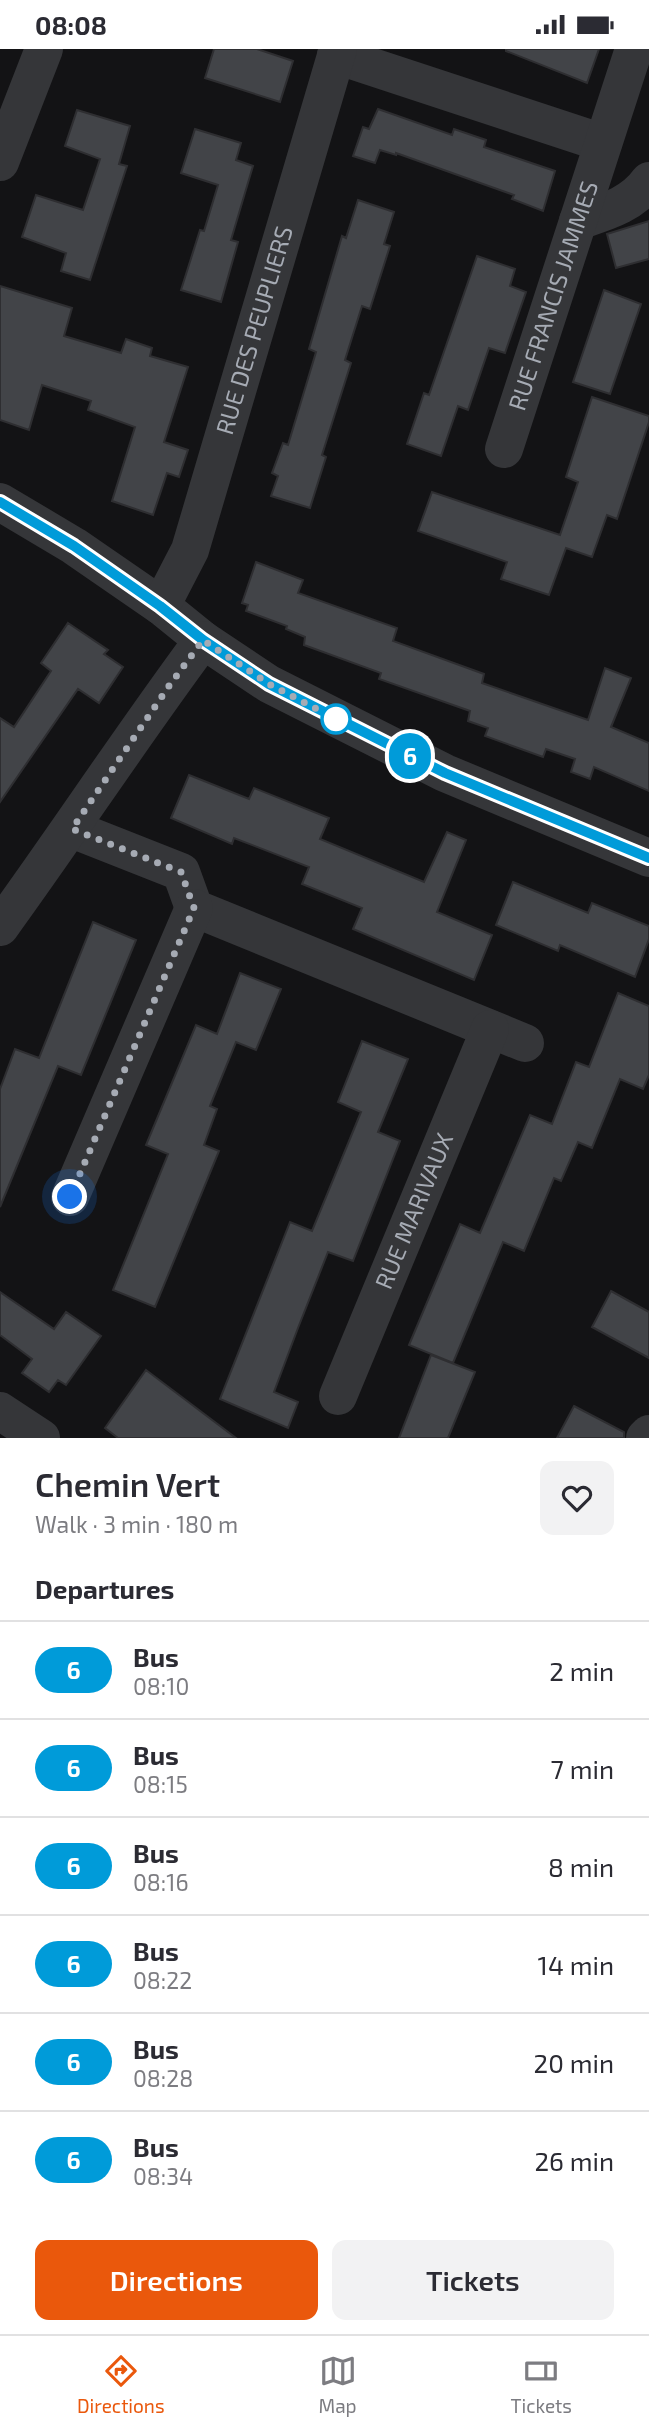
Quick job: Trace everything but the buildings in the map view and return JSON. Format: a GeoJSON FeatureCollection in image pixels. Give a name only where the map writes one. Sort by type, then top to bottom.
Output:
{"type":"FeatureCollection","features":[{"type":"Feature","properties":{"kind":"street"},"geometry":{"type":"LineString","coordinates":[[0,162],[44,49]]}},
{"type":"Feature","properties":{"kind":"street"},"geometry":{"type":"LineString","coordinates":[[337,52],[603,143]]}},
{"type":"Feature","properties":{"kind":"street","name":"RUE DES PEUPLIERS"},"geometry":{"type":"LineString","coordinates":[[160,606],[190,550],[337,52]]}},
{"type":"Feature","properties":{"kind":"street"},"geometry":{"type":"LineString","coordinates":[[631,58],[649,100]]}},
{"type":"Feature","properties":{"kind":"street","name":"RUE FRANCIS JAMMES"},"geometry":{"type":"LineString","coordinates":[[504,449],[631,58]]}},
{"type":"Feature","properties":{"kind":"street"},"geometry":{"type":"LineString","coordinates":[[578,221],[614,209],[640,194],[649,181]]}},
{"type":"Feature","properties":{"kind":"street"},"geometry":{"type":"LineString","coordinates":[[0,502],[74,546],[160,606],[203,640],[269,684],[445,773],[649,858]]}},
{"type":"Feature","properties":{"kind":"street"},"geometry":{"type":"LineString","coordinates":[[0,927],[72,829],[203,640]]}},
{"type":"Feature","properties":{"kind":"street"},"geometry":{"type":"LineString","coordinates":[[70,1197],[194,908],[181,872],[72,829]]}},
{"type":"Feature","properties":{"kind":"street"},"geometry":{"type":"LineString","coordinates":[[194,908],[525,1043]]}},
{"type":"Feature","properties":{"kind":"street","name":"RUE MARIVAUX"},"geometry":{"type":"LineString","coordinates":[[338,1396],[490,1029]]}},
{"type":"Feature","properties":{"kind":"street"},"geometry":{"type":"LineString","coordinates":[[0,1411],[41,1438]]}},
{"type":"Feature","properties":{"kind":"street"},"geometry":{"type":"LineString","coordinates":[[645,1438],[649,1434]]}},
{"type":"Feature","properties":{"kind":"bus line","name":"6"},"geometry":{"type":"LineString","coordinates":[[0,502],[74,546],[160,606],[203,640],[269,684],[445,773],[649,858]]}},
{"type":"Feature","properties":{"kind":"route"},"geometry":{"type":"LineString","coordinates":[[70,1197],[194,908],[181,872],[72,829],[203,640],[269,684],[336,719]]}}]}
